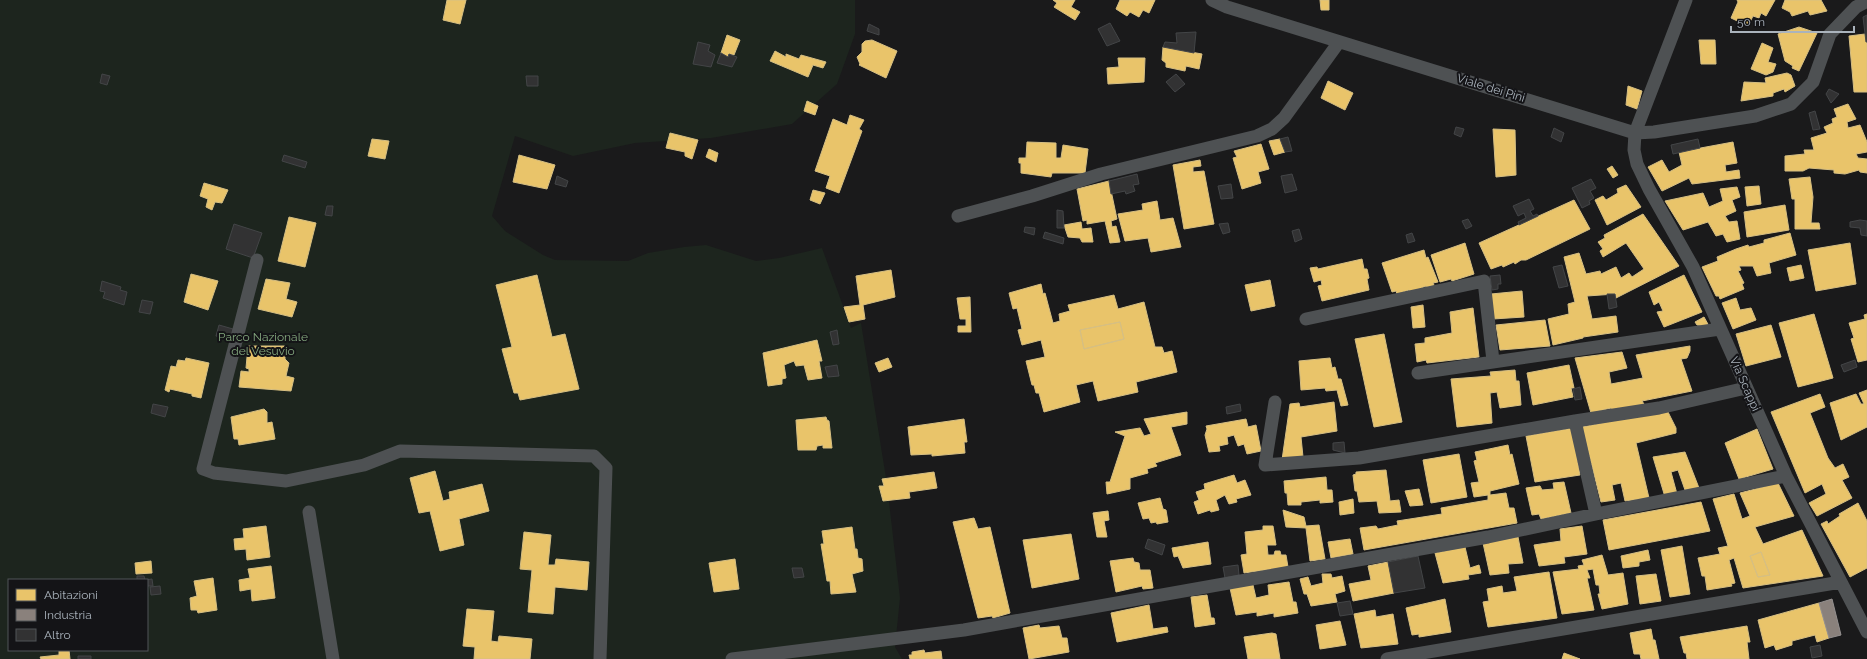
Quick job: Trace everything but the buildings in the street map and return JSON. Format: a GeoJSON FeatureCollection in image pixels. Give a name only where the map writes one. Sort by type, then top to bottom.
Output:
{"type":"FeatureCollection","features":[{"type":"Feature","properties":{"kind":"street","name":"Viale dei Pini"},"geometry":{"type":"LineString","coordinates":[[1212,0],[1227,7],[1635,133]]}},
{"type":"Feature","properties":{"kind":"street"},"geometry":{"type":"LineString","coordinates":[[1686,0],[1635,133],[1654,132],[1755,116],[1791,104],[1813,82],[1830,34],[1856,7],[1867,1]]}},
{"type":"Feature","properties":{"kind":"street"},"geometry":{"type":"LineString","coordinates":[[958,216],[1032,196],[1101,174],[1257,136],[1272,129],[1284,118],[1339,42]]}},
{"type":"Feature","properties":{"kind":"street","name":"Via Scappi"},"geometry":{"type":"LineString","coordinates":[[1635,133],[1634,150],[1637,164],[1649,189],[1693,267],[1786,476],[1867,632]]}},
{"type":"Feature","properties":{"kind":"street"},"geometry":{"type":"LineString","coordinates":[[257,260],[204,469],[214,473],[286,481],[364,465],[400,452],[594,456],[606,468],[600,659]]}},
{"type":"Feature","properties":{"kind":"street"},"geometry":{"type":"LineString","coordinates":[[1306,319],[1484,281],[1493,361]]}},
{"type":"Feature","properties":{"kind":"street"},"geometry":{"type":"LineString","coordinates":[[1418,372],[1720,329]]}},
{"type":"Feature","properties":{"kind":"street"},"geometry":{"type":"LineString","coordinates":[[1275,402],[1265,465],[1359,458],[1659,408],[1746,388]]}},
{"type":"Feature","properties":{"kind":"street"},"geometry":{"type":"LineString","coordinates":[[1575,421],[1596,514]]}},
{"type":"Feature","properties":{"kind":"street"},"geometry":{"type":"LineString","coordinates":[[732,659],[964,630],[1488,537],[1786,476]]}},
{"type":"Feature","properties":{"kind":"street"},"geometry":{"type":"LineString","coordinates":[[309,512],[333,659]]}},
{"type":"Feature","properties":{"kind":"street"},"geometry":{"type":"LineString","coordinates":[[1387,659],[1840,582]]}},
{"type":"Feature","properties":{"kind":"green space","name":"Parco Nazionale del Vesuvio"},"geometry":{"type":"Polygon","coordinates":[[[0,0],[855,0],[855,34],[837,84],[792,124],[711,138],[635,143],[573,156],[515,136],[492,216],[505,231],[543,255],[555,260],[628,261],[648,253],[706,245],[756,261],[779,258],[822,248],[851,328],[861,323],[887,484],[900,598],[895,647],[902,659],[0,659],[0,0]]]}}]}
